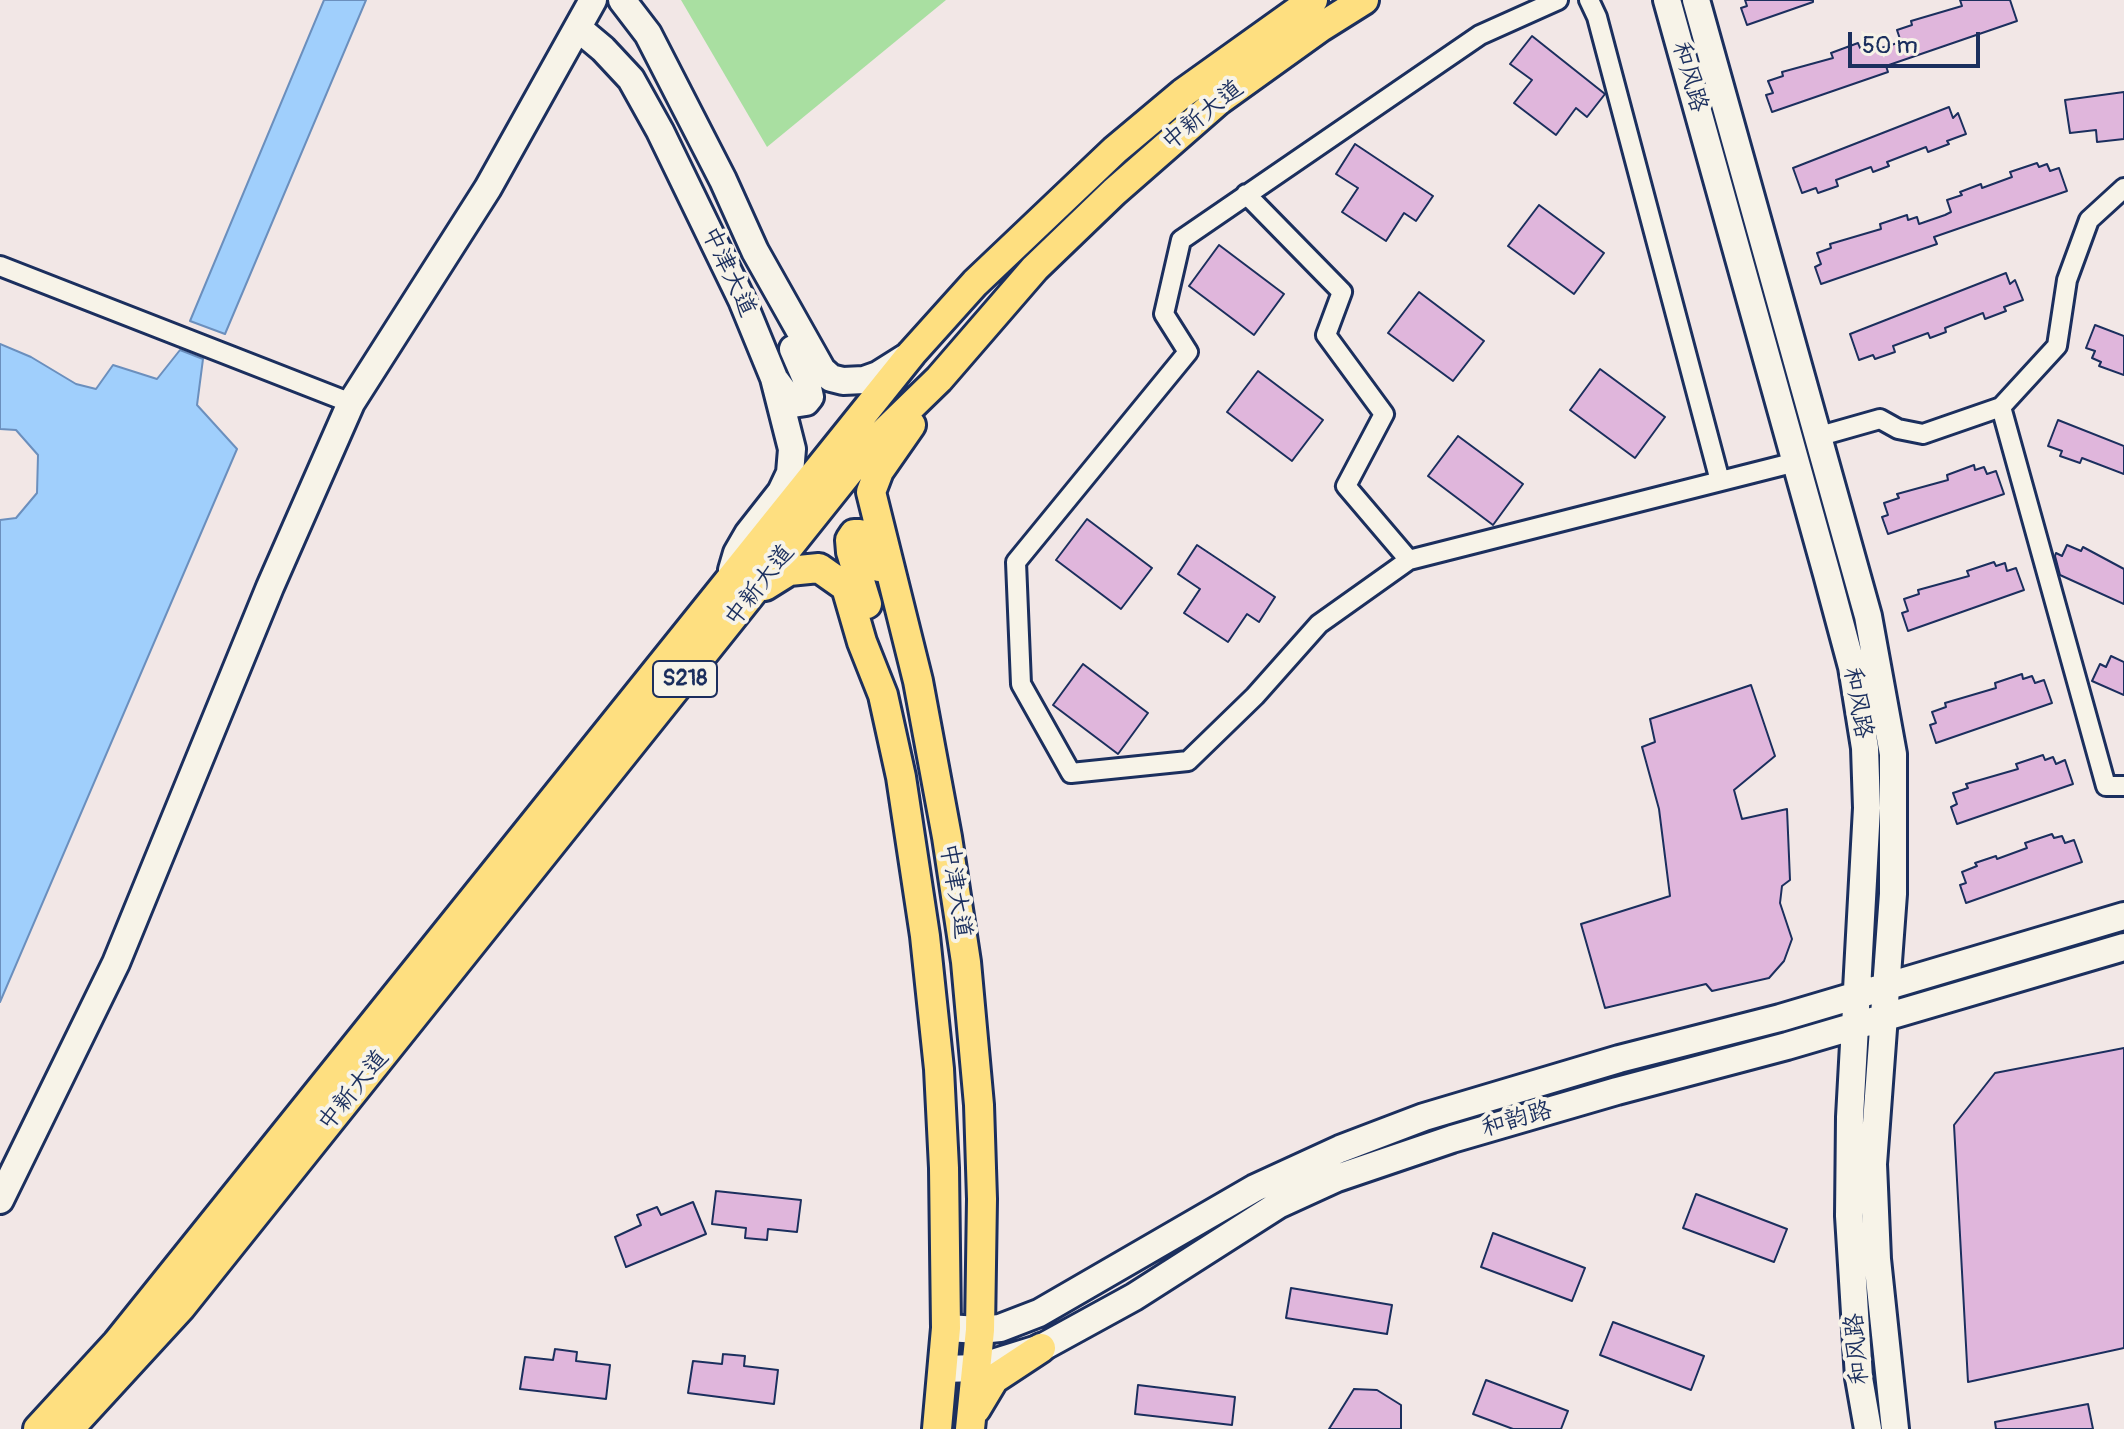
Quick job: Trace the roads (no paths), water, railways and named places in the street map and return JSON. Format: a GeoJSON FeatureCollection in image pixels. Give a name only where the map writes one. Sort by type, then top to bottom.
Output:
{"type":"FeatureCollection","features":[{"type":"Feature","properties":{"kind":"main road","name":"中新大道"},"geometry":{"type":"LineString","coordinates":[[740,588],[808,485],[912,353],[975,283],[1115,150],[1183,93],[1313,0]]}},
{"type":"Feature","properties":{"kind":"main road","name":"中新大道"},"geometry":{"type":"LineString","coordinates":[[59,1424],[147,1306],[740,588],[867,449],[939,379],[1035,268],[1171,141],[1270,62],[1364,0]]}},
{"type":"Feature","properties":{"kind":"main road","name":"中津大道"},"geometry":{"type":"LineString","coordinates":[[937,1429],[980,1330],[980,1137],[966,962],[947,837],[918,681],[871,492],[879,471],[927,402],[939,379]]}},
{"type":"Feature","properties":{"kind":"main road"},"geometry":{"type":"LineString","coordinates":[[883,695],[873,624],[851,552],[850,540],[854,534],[860,534],[871,546],[897,635],[918,681]]}},
{"type":"Feature","properties":{"kind":"main road","name":"中津大道"},"geometry":{"type":"LineString","coordinates":[[740,588],[789,571],[819,568],[832,575],[846,587],[862,642],[883,695],[901,777],[933,1003],[944,1168],[946,1328],[966,1367],[971,1427]]}},
{"type":"Feature","properties":{"kind":"main road"},"geometry":{"type":"LineString","coordinates":[[971,1427],[978,1405],[994,1379],[1041,1348]]}},
{"type":"Feature","properties":{"kind":"street"},"geometry":{"type":"LineString","coordinates":[[0,1200],[116,963],[270,587],[351,403],[488,188],[593,0]]}},
{"type":"Feature","properties":{"kind":"street","name":"中津大道"},"geometry":{"type":"LineString","coordinates":[[622,0],[648,34],[723,180],[755,251],[822,370],[831,378],[843,381],[864,380],[878,375],[912,353]]}},
{"type":"Feature","properties":{"kind":"street"},"geometry":{"type":"LineString","coordinates":[[1558,0],[1480,35],[1181,240],[1164,314],[1188,352],[1016,562],[1021,684],[1071,773],[1188,761],[1255,696],[1319,624],[1409,560],[1796,462]]}},
{"type":"Feature","properties":{"kind":"street"},"geometry":{"type":"LineString","coordinates":[[1589,0],[1597,17],[1720,481]]}},
{"type":"Feature","properties":{"kind":"street","name":"和风路"},"geometry":{"type":"LineString","coordinates":[[1667,0],[1852,667],[1865,748],[1867,808],[1850,1117],[1849,1216],[1859,1378],[1868,1429]]}},
{"type":"Feature","properties":{"kind":"street","name":"和风路"},"geometry":{"type":"LineString","coordinates":[[1696,0],[1868,616],[1893,754],[1893,894],[1873,1164],[1877,1259],[1895,1429]]}},
{"type":"Feature","properties":{"kind":"street","name":"中津大道"},"geometry":{"type":"LineString","coordinates":[[578,28],[631,79],[660,131],[742,300],[774,378],[792,449],[790,473],[781,492],[737,553],[740,588]]}},
{"type":"Feature","properties":{"kind":"street"},"geometry":{"type":"LineString","coordinates":[[1820,436],[1880,419],[1898,429],[1923,434],[2001,407],[2057,346],[2067,280],[2089,220],[2124,188]]}},
{"type":"Feature","properties":{"kind":"street"},"geometry":{"type":"LineString","coordinates":[[1246,194],[1342,292],[1326,335],[1384,414],[1346,486],[1409,560]]}},
{"type":"Feature","properties":{"kind":"street"},"geometry":{"type":"LineString","coordinates":[[755,251],[806,379],[810,397],[806,402],[793,404],[774,378]]}},
{"type":"Feature","properties":{"kind":"street"},"geometry":{"type":"LineString","coordinates":[[0,266],[351,403]]}},
{"type":"Feature","properties":{"kind":"street"},"geometry":{"type":"LineString","coordinates":[[2001,407],[2106,786],[2124,786]]}},
{"type":"Feature","properties":{"kind":"street","name":"和韵路"},"geometry":{"type":"LineString","coordinates":[[946,1328],[1000,1328],[1039,1313],[1255,1188],[1340,1149],[1424,1117],[1619,1059],[1858,995],[2124,916]]}},
{"type":"Feature","properties":{"kind":"street","name":"和韵路"},"geometry":{"type":"LineString","coordinates":[[966,1367],[1041,1348],[1134,1297],[1278,1205],[1337,1178],[1452,1139],[2124,947]]}},
{"type":"Feature","properties":{"kind":"street"},"geometry":{"type":"LineString","coordinates":[[966,1367],[1039,1313]]}},
{"type":"Feature","properties":{"kind":"water"},"geometry":{"type":"Polygon","coordinates":[[[324,0],[366,0],[225,334],[190,321],[324,0]]]}},
{"type":"Feature","properties":{"kind":"water"},"geometry":{"type":"Polygon","coordinates":[[[0,344],[31,357],[76,384],[96,389],[113,365],[157,379],[180,350],[203,359],[197,405],[237,449],[0,1002],[0,520],[16,518],[37,493],[38,455],[16,430],[0,429],[0,344]]]}}]}
